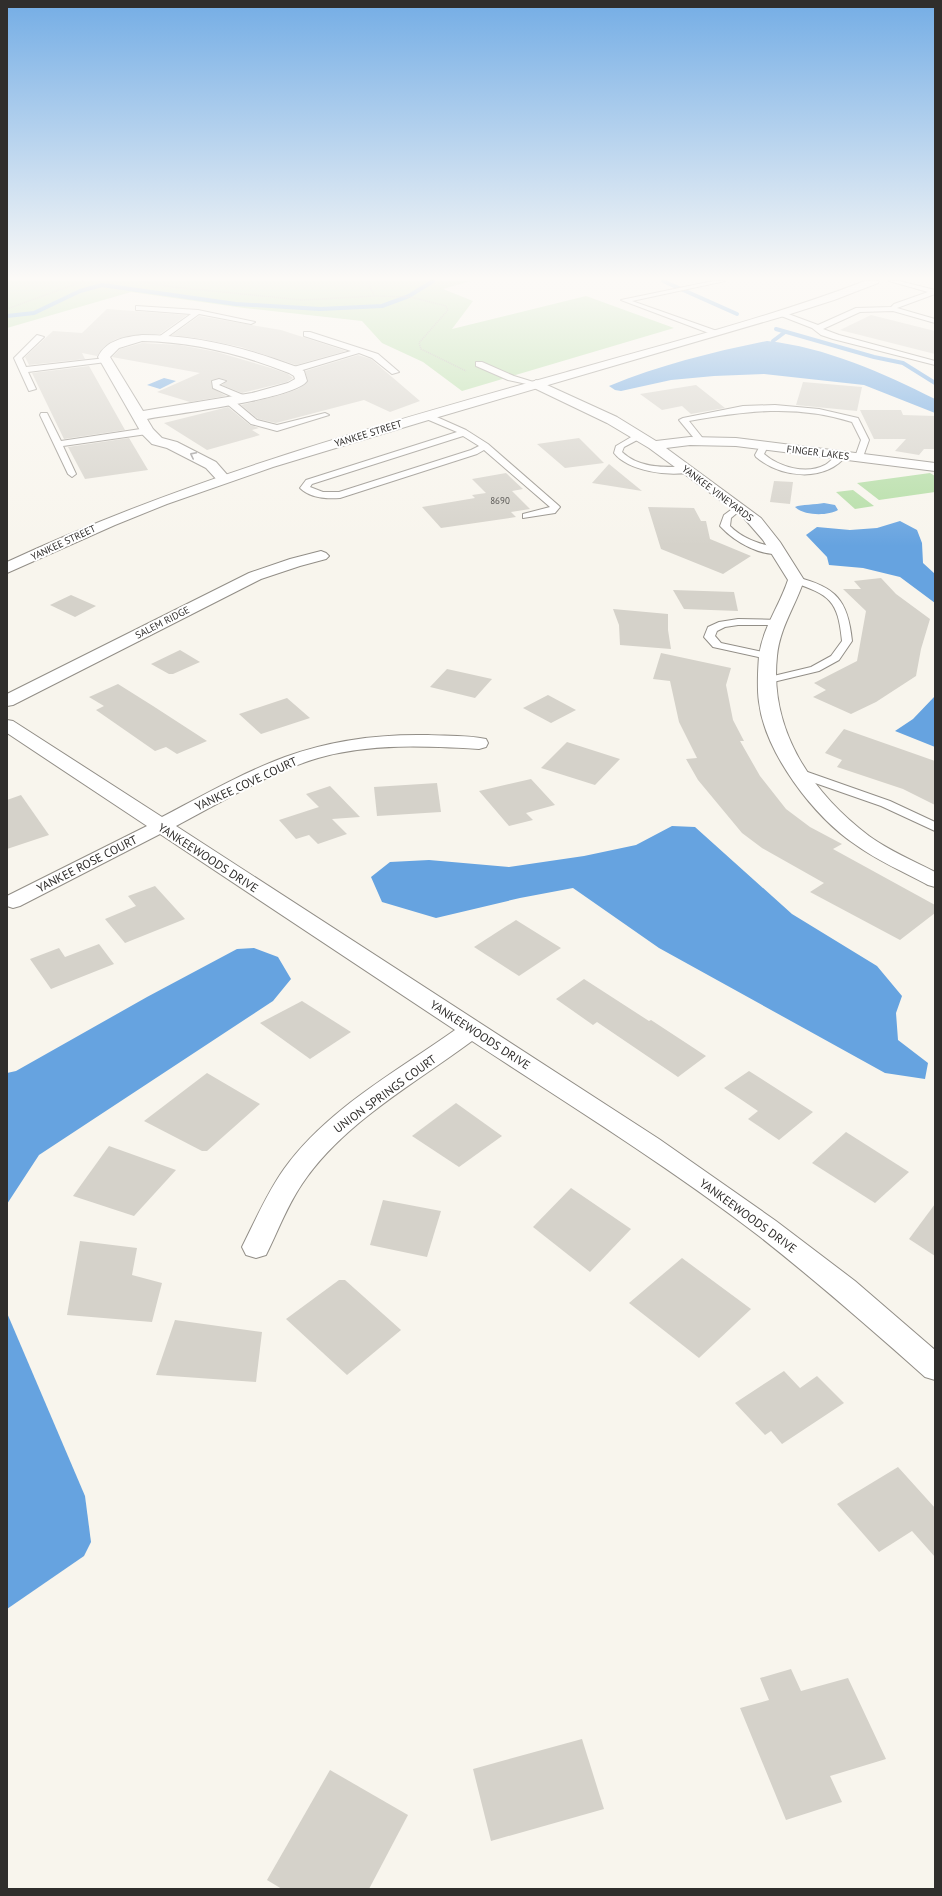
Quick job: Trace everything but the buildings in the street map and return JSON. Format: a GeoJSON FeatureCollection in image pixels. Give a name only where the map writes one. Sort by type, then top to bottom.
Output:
{"type":"FeatureCollection","features":[{"type":"Feature","properties":{"kind":"street"},"geometry":{"type":"LineString","coordinates":[[112,369],[147,431],[157,441],[158,451],[196,471],[224,478]]}},
{"type":"Feature","properties":{"kind":"street","name":"YANKEE STREET"},"geometry":{"type":"LineString","coordinates":[[7,568],[113,519],[224,478],[427,416],[587,369]]}},
{"type":"Feature","properties":{"kind":"street"},"geometry":{"type":"LineString","coordinates":[[139,416],[230,402],[282,389],[300,382],[302,377],[293,370]]}},
{"type":"Feature","properties":{"kind":"street","name":"YANKEE VINEYARDS"},"geometry":{"type":"LineString","coordinates":[[536,384],[612,420],[658,448],[739,507],[761,526],[796,580]]}},
{"type":"Feature","properties":{"kind":"street","name":"FINGER LAKES"},"geometry":{"type":"LineString","coordinates":[[658,448],[692,445],[700,441],[764,446],[935,467]]}},
{"type":"Feature","properties":{"kind":"street","name":"SALEM RIDGE"},"geometry":{"type":"LineString","coordinates":[[7,700],[255,576],[295,562],[321,556]]}},
{"type":"Feature","properties":{"kind":"street"},"geometry":{"type":"LineString","coordinates":[[796,580],[788,601],[776,622],[768,656],[768,702],[775,728],[788,757],[834,818],[863,841],[935,881]]}},
{"type":"Feature","properties":{"kind":"street","name":"YANKEEWOODS DRIVE"},"geometry":{"type":"LineString","coordinates":[[7,725],[650,1146],[767,1228],[845,1290],[935,1368]]}},
{"type":"Feature","properties":{"kind":"street","name":"YANKEE COVE COURT"},"geometry":{"type":"LineString","coordinates":[[160,826],[280,765],[332,749],[396,740],[478,743]]}},
{"type":"Feature","properties":{"kind":"street","name":"YANKEE ROSE COURT"},"geometry":{"type":"LineString","coordinates":[[13,901],[160,826]]}},
{"type":"Feature","properties":{"kind":"street","name":"UNION SPRINGS COURT"},"geometry":{"type":"LineString","coordinates":[[256,1247],[288,1185],[299,1168],[321,1143],[346,1120],[472,1029]]}},
{"type":"Feature","properties":{"kind":"lane"},"geometry":{"type":"LineString","coordinates":[[26,369],[22,370],[32,389]]}},
{"type":"Feature","properties":{"kind":"lane"},"geometry":{"type":"LineString","coordinates":[[392,369],[395,372]]}},
{"type":"Feature","properties":{"kind":"lane"},"geometry":{"type":"LineString","coordinates":[[492,369],[511,378],[536,384]]}},
{"type":"Feature","properties":{"kind":"lane"},"geometry":{"type":"LineString","coordinates":[[222,380],[215,383],[216,386],[245,399]]}},
{"type":"Feature","properties":{"kind":"lane"},"geometry":{"type":"LineString","coordinates":[[230,402],[254,422],[277,428],[325,416]]}},
{"type":"Feature","properties":{"kind":"lane"},"geometry":{"type":"LineString","coordinates":[[700,441],[682,420],[752,408],[774,408],[840,414],[855,420],[865,440],[859,457]]}},
{"type":"Feature","properties":{"kind":"lane"},"geometry":{"type":"LineString","coordinates":[[44,415],[72,474]]}},
{"type":"Feature","properties":{"kind":"lane"},"geometry":{"type":"LineString","coordinates":[[427,416],[463,432],[485,446],[555,507],[552,511],[526,516]]}},
{"type":"Feature","properties":{"kind":"lane"},"geometry":{"type":"LineString","coordinates":[[58,444],[147,431]]}},
{"type":"Feature","properties":{"kind":"lane"},"geometry":{"type":"LineString","coordinates":[[463,432],[457,436],[308,482],[305,488],[316,494],[327,496],[340,495],[474,452],[485,446]]}},
{"type":"Feature","properties":{"kind":"lane"},"geometry":{"type":"LineString","coordinates":[[638,436],[620,446],[618,453],[623,459],[656,470],[688,470]]}},
{"type":"Feature","properties":{"kind":"lane"},"geometry":{"type":"LineString","coordinates":[[764,446],[759,455],[765,461],[781,468],[803,472],[823,469],[843,455]]}},
{"type":"Feature","properties":{"kind":"lane"},"geometry":{"type":"LineString","coordinates":[[739,507],[727,517],[725,526],[732,535],[759,548],[778,551]]}},
{"type":"Feature","properties":{"kind":"lane"},"geometry":{"type":"LineString","coordinates":[[769,680],[815,669],[835,658],[848,641],[846,621],[839,602],[817,587],[796,580]]}},
{"type":"Feature","properties":{"kind":"lane"},"geometry":{"type":"LineString","coordinates":[[768,656],[717,645],[709,637],[712,629],[723,624],[776,622]]}},
{"type":"Feature","properties":{"kind":"lane"},"geometry":{"type":"LineString","coordinates":[[799,773],[876,799],[916,816],[935,827]]}},
{"type":"Feature","properties":{"kind":"path"},"geometry":{"type":"LineString","coordinates":[[464,369],[473,374]]}},
{"type":"Feature","properties":{"kind":"green space"},"geometry":{"type":"Polygon","coordinates":[[[433,369],[534,369],[462,391],[433,369]]]}},
{"type":"Feature","properties":{"kind":"green space"},"geometry":{"type":"Polygon","coordinates":[[[930,473],[935,476],[935,492],[879,500],[857,483],[930,473]]]}},
{"type":"Feature","properties":{"kind":"green space"},"geometry":{"type":"Polygon","coordinates":[[[853,490],[874,506],[855,509],[836,492],[853,490]]]}},
{"type":"Feature","properties":{"kind":"water"},"geometry":{"type":"Polygon","coordinates":[[[656,369],[870,369],[935,399],[935,413],[864,385],[764,374],[714,376],[671,380],[621,391],[615,390],[609,386],[656,369]]]}},
{"type":"Feature","properties":{"kind":"water"},"geometry":{"type":"Polygon","coordinates":[[[164,378],[176,381],[160,389],[147,385],[164,378]]]}},
{"type":"Feature","properties":{"kind":"water"},"geometry":{"type":"Polygon","coordinates":[[[824,503],[835,505],[838,510],[834,512],[816,514],[804,512],[795,507],[801,505],[824,503]]]}},
{"type":"Feature","properties":{"kind":"water"},"geometry":{"type":"Polygon","coordinates":[[[900,521],[917,530],[922,543],[923,563],[935,574],[935,603],[900,577],[863,568],[829,565],[827,557],[806,535],[817,527],[850,530],[877,528],[900,521]]]}},
{"type":"Feature","properties":{"kind":"water"},"geometry":{"type":"Polygon","coordinates":[[[935,696],[935,747],[895,731],[913,719],[935,696]]]}},
{"type":"Feature","properties":{"kind":"water"},"geometry":{"type":"Polygon","coordinates":[[[672,826],[695,827],[792,914],[877,966],[902,996],[896,1013],[898,1040],[928,1063],[925,1079],[885,1073],[659,948],[573,888],[520,898],[436,918],[382,902],[371,877],[390,862],[429,860],[509,867],[584,856],[636,845],[672,826]]]}},
{"type":"Feature","properties":{"kind":"water"},"geometry":{"type":"Polygon","coordinates":[[[254,948],[278,957],[291,979],[273,1001],[39,1155],[7,1204],[7,1073],[16,1071],[147,997],[237,949],[254,948]]]}},
{"type":"Feature","properties":{"kind":"water"},"geometry":{"type":"Polygon","coordinates":[[[7,1313],[85,1496],[91,1542],[84,1556],[7,1609],[7,1313]]]}},
{"type":"Feature","properties":{"kind":"waterway"},"geometry":{"type":"LineString","coordinates":[[913,369],[935,383]]}}]}
